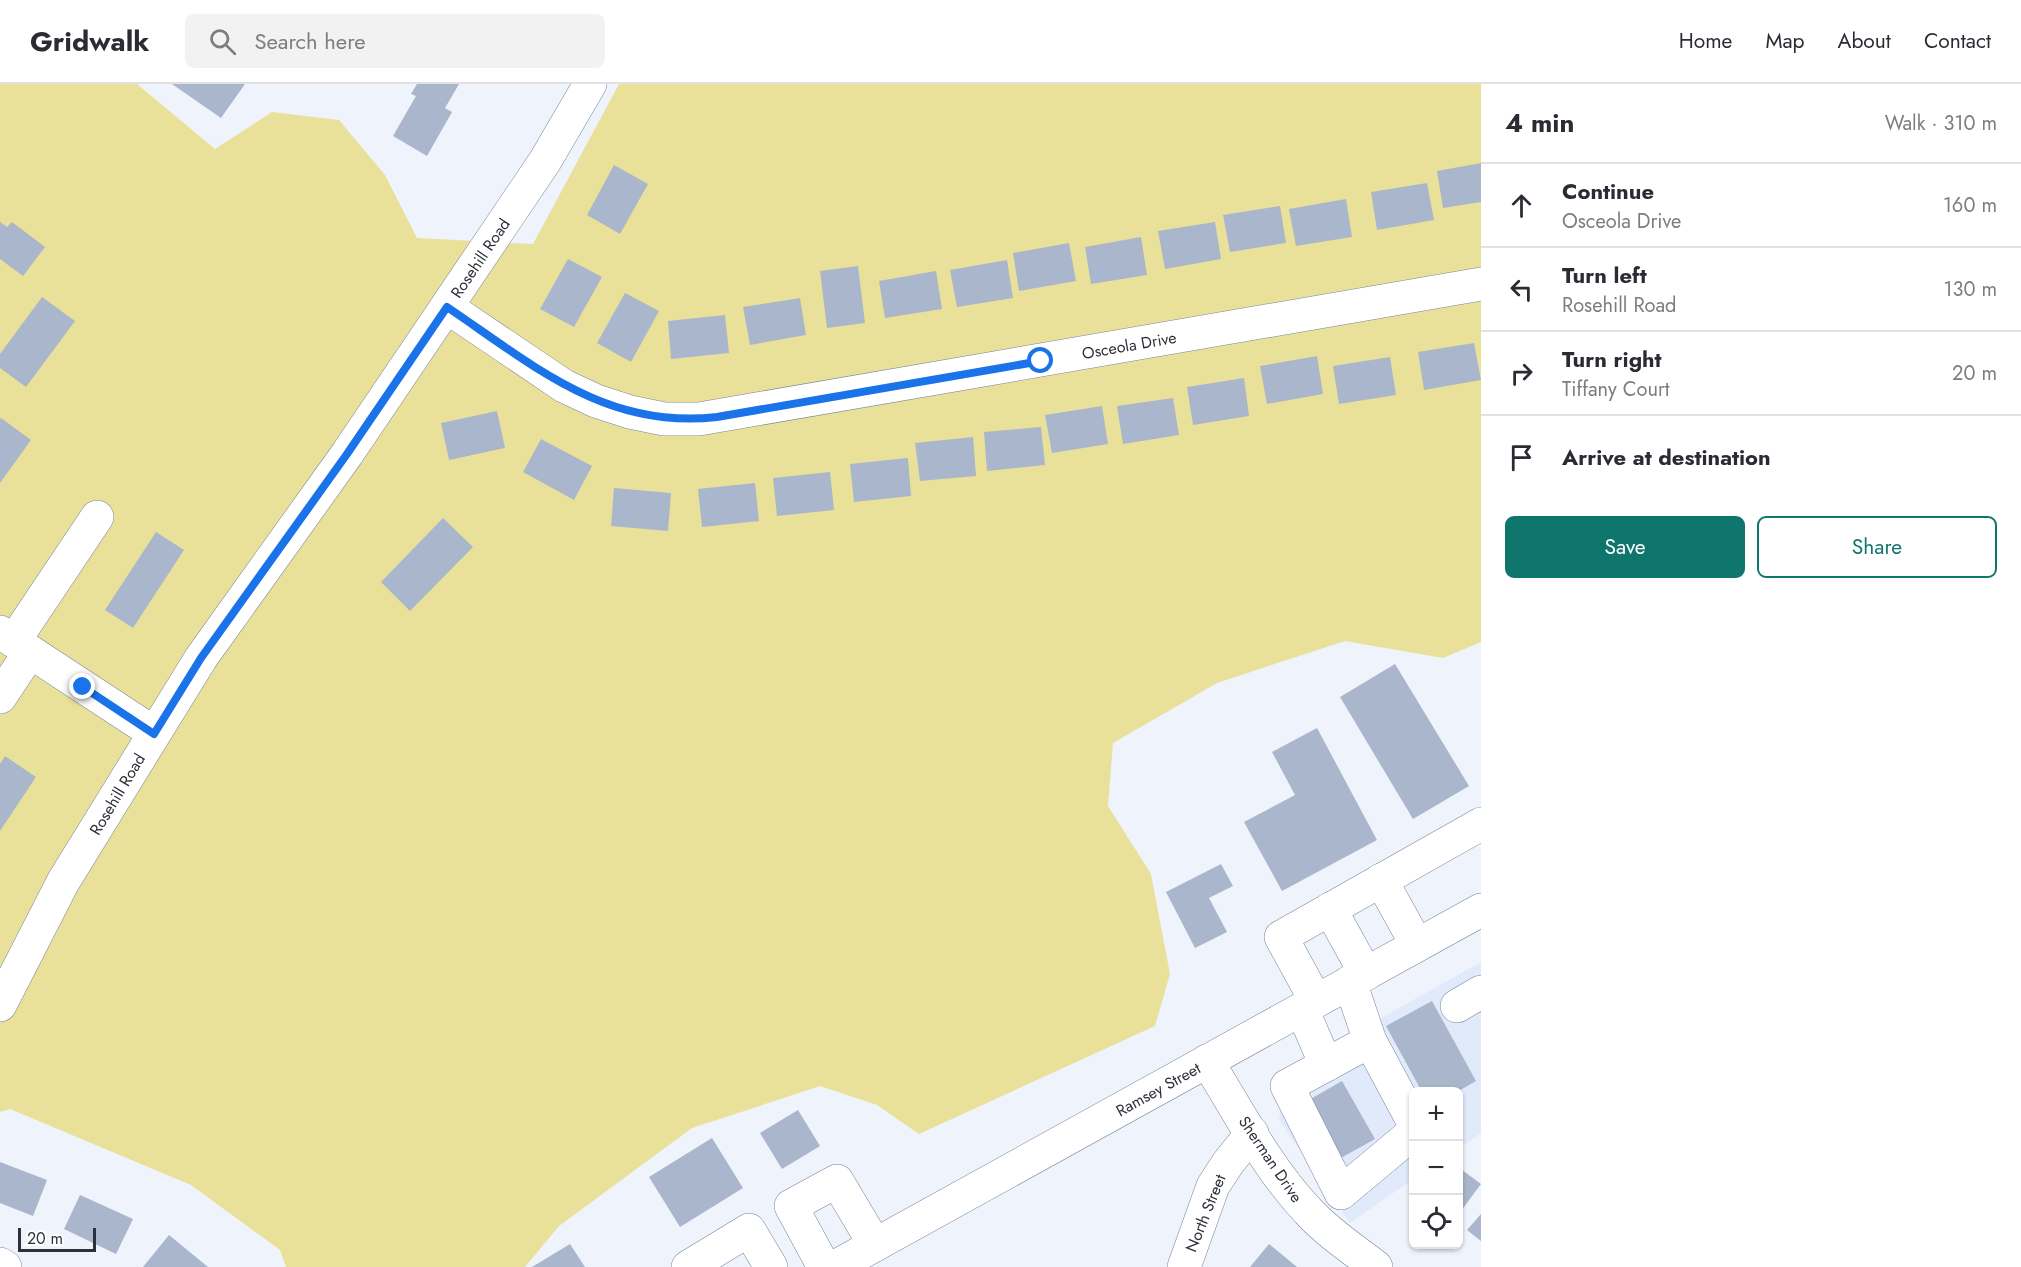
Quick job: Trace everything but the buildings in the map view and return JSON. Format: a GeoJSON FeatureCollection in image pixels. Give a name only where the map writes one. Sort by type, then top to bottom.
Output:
{"type":"FeatureCollection","features":[{"type":"Feature","properties":{"kind":"main road","name":"Rosehill Road"},"geometry":{"type":"LineString","coordinates":[[0,1005],[63,882],[201,658],[347,454],[447,307],[545,161],[590,84]]}},
{"type":"Feature","properties":{"kind":"main road","name":"Osceola Drive"},"geometry":{"type":"LineString","coordinates":[[447,307],[564,386],[596,401],[630,412],[664,419],[699,419],[1481,284]]}},
{"type":"Feature","properties":{"kind":"main road"},"geometry":{"type":"LineString","coordinates":[[0,697],[15,641],[97,517]]}},
{"type":"Feature","properties":{"kind":"main road"},"geometry":{"type":"LineString","coordinates":[[15,641],[154,734]]}},
{"type":"Feature","properties":{"kind":"main road"},"geometry":{"type":"LineString","coordinates":[[1326,1065],[1309,1005],[1281,937],[1481,824]]}},
{"type":"Feature","properties":{"kind":"main road"},"geometry":{"type":"LineString","coordinates":[[1381,880],[1417,945]]}},
{"type":"Feature","properties":{"kind":"main road"},"geometry":{"type":"LineString","coordinates":[[1330,909],[1358,978],[1370,1041],[1409,1115]]}},
{"type":"Feature","properties":{"kind":"main road","name":"Ramsey Street"},"geometry":{"type":"LineString","coordinates":[[835,1267],[1417,945],[1479,915]]}},
{"type":"Feature","properties":{"kind":"main road"},"geometry":{"type":"LineString","coordinates":[[1370,1041],[1287,1086],[1341,1193],[1409,1135]]}},
{"type":"Feature","properties":{"kind":"main road","name":"Sherman Drive"},"geometry":{"type":"LineString","coordinates":[[1207,1061],[1290,1190],[1317,1220],[1376,1267]]}},
{"type":"Feature","properties":{"kind":"main road","name":"North Street"},"geometry":{"type":"LineString","coordinates":[[1184,1267],[1213,1186],[1252,1133]]}},
{"type":"Feature","properties":{"kind":"main road"},"geometry":{"type":"LineString","coordinates":[[1290,1190],[1324,1161]]}},
{"type":"Feature","properties":{"kind":"main road"},"geometry":{"type":"LineString","coordinates":[[824,1267],[791,1206],[837,1181],[875,1245]]}},
{"type":"Feature","properties":{"kind":"main road"},"geometry":{"type":"LineString","coordinates":[[688,1267],[749,1230],[771,1267]]}},
{"type":"Feature","properties":{"kind":"main road"},"geometry":{"type":"LineString","coordinates":[[0,1264],[5,1267]]}},
{"type":"Feature","properties":{"kind":"shaded area"},"geometry":{"type":"Polygon","coordinates":[[[0,84],[137,84],[215,149],[272,112],[339,120],[385,175],[417,238],[533,244],[619,84],[1481,84],[1481,642],[1443,658],[1345,641],[1217,683],[1113,743],[1108,806],[1151,874],[1170,974],[1155,1026],[919,1134],[877,1105],[820,1086],[692,1128],[559,1226],[525,1267],[286,1267],[280,1250],[191,1185],[10,1109],[0,1112],[0,84]]]}},
{"type":"Feature","properties":{"kind":"shaded area"},"geometry":{"type":"Polygon","coordinates":[[[1481,962],[1481,1133],[1463,1146],[1463,1087],[1409,1087],[1409,1182],[1350,1223],[1279,1120],[1287,1071],[1481,962]]]}},
{"type":"Feature","properties":{"kind":"route"},"geometry":{"type":"LineString","coordinates":[[83,687],[154,734],[201,658],[347,454],[447,307],[564,386],[596,401],[630,412],[664,419],[717,417],[1041,361]]}}]}
